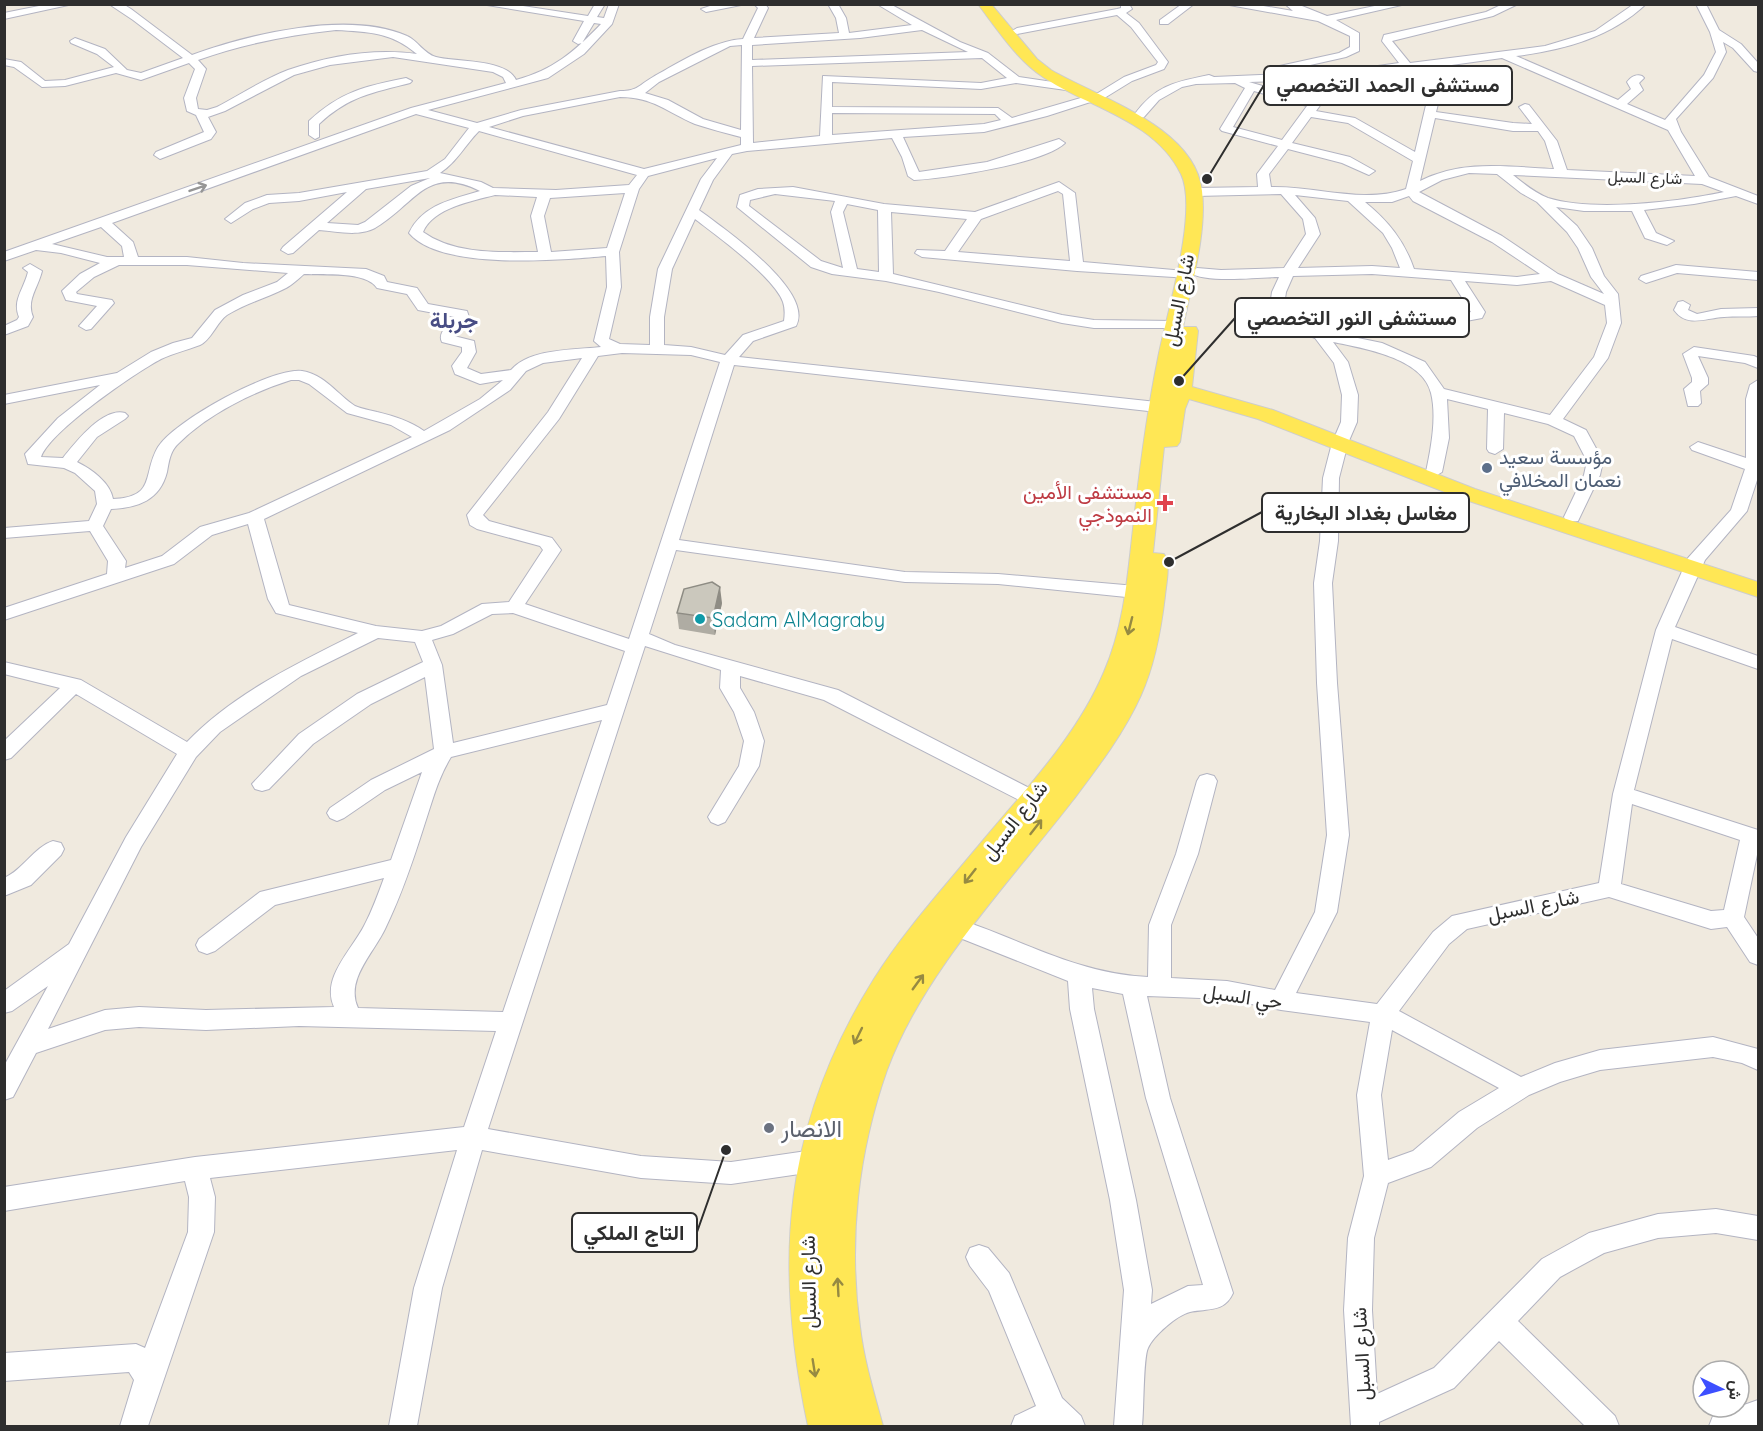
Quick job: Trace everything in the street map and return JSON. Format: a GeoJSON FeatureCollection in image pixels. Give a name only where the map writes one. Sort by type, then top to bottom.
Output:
{"type":"FeatureCollection","features":[{"type":"Feature","properties":{"kind":"main road"},"geometry":{"type":"LineString","coordinates":[[984,4],[1032,62],[1046,74],[1158,124],[1187,147],[1205,177],[1202,192]]}},
{"type":"Feature","properties":{"kind":"main road"},"geometry":{"type":"LineString","coordinates":[[995,4],[1044,61],[1089,94],[1160,136],[1184,164],[1202,192]]}},
{"type":"Feature","properties":{"kind":"main road","name":"شارع السبل"},"geometry":{"type":"LineString","coordinates":[[827,1426],[817,1385],[807,1324],[803,1262],[814,1159],[842,1068],[886,987],[937,918],[1032,798],[1108,692],[1125,649],[1136,592],[1191,273],[1202,192]]}},
{"type":"Feature","properties":{"kind":"main road","name":"شارع السبل"},"geometry":{"type":"LineString","coordinates":[[864,1426],[840,1316],[836,1259],[845,1159],[872,1066],[886,1035],[910,993],[1101,740],[1128,696],[1144,652],[1152,614],[1174,325],[1191,273]]}},
{"type":"Feature","properties":{"kind":"main road"},"geometry":{"type":"LineString","coordinates":[[1170,392],[1235,404],[1342,438],[1434,472],[1572,517],[1695,563],[1758,591]]}},
{"type":"Feature","properties":{"kind":"main road"},"geometry":{"type":"LineString","coordinates":[[1342,438],[1425,479],[1695,563],[1758,579]]}},
{"type":"Feature","properties":{"kind":"street"},"geometry":{"type":"LineString","coordinates":[[4,16],[68,4]]}},
{"type":"Feature","properties":{"kind":"street"},"geometry":{"type":"LineString","coordinates":[[114,4],[142,19],[157,34],[191,58],[201,69],[190,98],[194,111],[201,114],[221,110],[290,73],[329,62],[393,54],[496,69],[508,75],[511,82]]}},
{"type":"Feature","properties":{"kind":"street"},"geometry":{"type":"LineString","coordinates":[[486,4],[608,22]]}},
{"type":"Feature","properties":{"kind":"street"},"geometry":{"type":"LineString","coordinates":[[511,82],[550,65],[574,46],[600,4]]}},
{"type":"Feature","properties":{"kind":"street"},"geometry":{"type":"LineString","coordinates":[[5,250],[315,135],[410,107],[544,76],[580,52],[608,22],[614,4]]}},
{"type":"Feature","properties":{"kind":"street"},"geometry":{"type":"LineString","coordinates":[[706,9],[741,4]]}},
{"type":"Feature","properties":{"kind":"street"},"geometry":{"type":"LineString","coordinates":[[747,141],[747,41],[763,8],[759,4]]}},
{"type":"Feature","properties":{"kind":"street"},"geometry":{"type":"LineString","coordinates":[[833,4],[841,18],[846,36]]}},
{"type":"Feature","properties":{"kind":"street"},"geometry":{"type":"LineString","coordinates":[[882,4],[956,44],[984,55],[1016,80]]}},
{"type":"Feature","properties":{"kind":"street"},"geometry":{"type":"LineString","coordinates":[[1164,22],[1189,4]]}},
{"type":"Feature","properties":{"kind":"street"},"geometry":{"type":"LineString","coordinates":[[1229,4],[1327,19],[1401,4]]}},
{"type":"Feature","properties":{"kind":"street"},"geometry":{"type":"LineString","coordinates":[[1140,115],[1152,98],[1168,87],[1236,73],[1282,68],[1355,49],[1355,35],[1327,19],[1308,14],[1290,4]]}},
{"type":"Feature","properties":{"kind":"street"},"geometry":{"type":"LineString","coordinates":[[1513,4],[1489,14],[1388,37],[1387,41],[1413,66],[1433,75],[1436,88],[1412,191],[1418,198],[1497,239],[1553,277],[1612,303]]}},
{"type":"Feature","properties":{"kind":"street"},"geometry":{"type":"LineString","coordinates":[[1197,81],[1336,75],[1394,66],[1413,66],[1546,50],[1599,33],[1641,4]]}},
{"type":"Feature","properties":{"kind":"street"},"geometry":{"type":"LineString","coordinates":[[1701,4],[1715,32],[1721,52],[1709,76],[1670,119],[1704,180]]}},
{"type":"Feature","properties":{"kind":"street"},"geometry":{"type":"LineString","coordinates":[[316,226],[358,229],[370,225],[415,189],[436,176],[476,128],[521,113],[620,94],[636,94],[664,102],[699,121],[747,141],[896,135],[984,128],[1010,122],[1160,67],[1163,62],[1121,8],[1017,31]]}},
{"type":"Feature","properties":{"kind":"street"},"geometry":{"type":"LineString","coordinates":[[636,94],[655,80],[710,50],[728,43],[846,36],[925,26]]}},
{"type":"Feature","properties":{"kind":"street"},"geometry":{"type":"LineString","coordinates":[[4,62],[17,63],[42,84],[51,85],[116,70],[141,77],[224,47],[267,37],[336,27],[366,29],[404,38],[430,60]]}},
{"type":"Feature","properties":{"kind":"street"},"geometry":{"type":"LineString","coordinates":[[1715,32],[1737,46],[1758,69]]}},
{"type":"Feature","properties":{"kind":"street"},"geometry":{"type":"LineString","coordinates":[[75,41],[91,46],[113,58],[122,70]]}},
{"type":"Feature","properties":{"kind":"street"},"geometry":{"type":"LineString","coordinates":[[1721,52],[1746,58]]}},
{"type":"Feature","properties":{"kind":"street"},"geometry":{"type":"LineString","coordinates":[[748,63],[984,55]]}},
{"type":"Feature","properties":{"kind":"street"},"geometry":{"type":"LineString","coordinates":[[1503,55],[1673,128]]}},
{"type":"Feature","properties":{"kind":"street"},"geometry":{"type":"LineString","coordinates":[[825,60],[826,139]]}},
{"type":"Feature","properties":{"kind":"street"},"geometry":{"type":"LineString","coordinates":[[1264,191],[1263,174],[1336,75]]}},
{"type":"Feature","properties":{"kind":"street"},"geometry":{"type":"LineString","coordinates":[[826,78],[981,86],[1016,80],[1089,94]]}},
{"type":"Feature","properties":{"kind":"street"},"geometry":{"type":"LineString","coordinates":[[1229,78],[1312,109],[1351,120],[1420,160]]}},
{"type":"Feature","properties":{"kind":"street"},"geometry":{"type":"LineString","coordinates":[[1619,105],[1636,90],[1633,82],[1638,78]]}},
{"type":"Feature","properties":{"kind":"street"},"geometry":{"type":"LineString","coordinates":[[315,135],[313,123],[339,100],[351,93],[406,81]]}},
{"type":"Feature","properties":{"kind":"street"},"geometry":{"type":"LineString","coordinates":[[1251,87],[1226,129],[1346,160],[1369,171]]}},
{"type":"Feature","properties":{"kind":"street"},"geometry":{"type":"LineString","coordinates":[[33,247],[410,107],[476,128],[644,173],[727,153],[747,141]]}},
{"type":"Feature","properties":{"kind":"street"},"geometry":{"type":"LineString","coordinates":[[1525,107],[1551,141],[1562,174]]}},
{"type":"Feature","properties":{"kind":"street"},"geometry":{"type":"LineString","coordinates":[[826,110],[998,111],[1010,122]]}},
{"type":"Feature","properties":{"kind":"street"},"geometry":{"type":"LineString","coordinates":[[160,155],[207,136],[210,132],[201,114]]}},
{"type":"Feature","properties":{"kind":"street"},"geometry":{"type":"LineString","coordinates":[[1430,114],[1513,127],[1541,128]]}},
{"type":"Feature","properties":{"kind":"street"},"geometry":{"type":"LineString","coordinates":[[896,135],[908,157],[914,176],[969,170],[1019,159],[1059,143]]}},
{"type":"Feature","properties":{"kind":"street"},"geometry":{"type":"LineString","coordinates":[[657,349],[657,317],[665,269],[707,179],[727,153]]}},
{"type":"Feature","properties":{"kind":"street","name":"شارع السبل"},"geometry":{"type":"LineString","coordinates":[[1202,192],[1284,190],[1352,198],[1392,198],[1412,191],[1438,177],[1469,169],[1704,180],[1758,200]]}},
{"type":"Feature","properties":{"kind":"street"},"geometry":{"type":"LineString","coordinates":[[1501,171],[1541,200],[1572,229],[1585,248],[1598,277],[1611,294],[1614,323],[1601,358],[1554,421]]}},
{"type":"Feature","properties":{"kind":"street"},"geometry":{"type":"LineString","coordinates":[[644,173],[633,189],[612,252],[614,287],[602,341],[607,345],[690,351],[728,360],[1170,392]]}},
{"type":"Feature","properties":{"kind":"street"},"geometry":{"type":"LineString","coordinates":[[231,219],[249,206],[267,199],[436,176],[474,184],[490,192]]}},
{"type":"Feature","properties":{"kind":"street"},"geometry":{"type":"LineString","coordinates":[[1646,177],[1668,203]]}},
{"type":"Feature","properties":{"kind":"street"},"geometry":{"type":"LineString","coordinates":[[1077,267],[1068,194],[1059,186],[976,216],[884,208],[798,191],[770,190],[753,193],[744,198],[743,207],[816,264],[837,271],[886,277],[1062,319],[1094,324],[1174,325]]}},
{"type":"Feature","properties":{"kind":"street"},"geometry":{"type":"LineString","coordinates":[[288,250],[361,187]]}},
{"type":"Feature","properties":{"kind":"street"},"geometry":{"type":"LineString","coordinates":[[1541,200],[1565,205],[1636,207],[1719,197],[1736,190],[1755,188]]}},
{"type":"Feature","properties":{"kind":"street"},"geometry":{"type":"LineString","coordinates":[[612,252],[546,257],[491,256],[434,245],[420,238],[416,233],[417,225],[433,211],[490,192],[546,194],[633,189]]}},
{"type":"Feature","properties":{"kind":"street"},"geometry":{"type":"LineString","coordinates":[[1284,190],[1309,218],[1313,234],[1284,278],[1275,307],[1276,313],[1289,323],[1320,335],[1377,346],[1420,365],[1439,392],[1441,438],[1434,472]]}},
{"type":"Feature","properties":{"kind":"street"},"geometry":{"type":"LineString","coordinates":[[546,194],[540,200],[538,218],[546,257]]}},
{"type":"Feature","properties":{"kind":"street"},"geometry":{"type":"LineString","coordinates":[[1352,198],[1390,231],[1401,248],[1408,273]]}},
{"type":"Feature","properties":{"kind":"street"},"geometry":{"type":"LineString","coordinates":[[842,200],[837,212],[851,272]]}},
{"type":"Feature","properties":{"kind":"street"},"geometry":{"type":"LineString","coordinates":[[1636,207],[1647,224],[1650,235],[1667,241]]}},
{"type":"Feature","properties":{"kind":"street"},"geometry":{"type":"LineString","coordinates":[[884,208],[886,277]]}},
{"type":"Feature","properties":{"kind":"street"},"geometry":{"type":"LineString","coordinates":[[403,1426],[428,1288],[473,1137],[728,360],[748,338],[791,323],[789,300],[781,289],[742,251],[693,211]]}},
{"type":"Feature","properties":{"kind":"street"},"geometry":{"type":"LineString","coordinates":[[949,255],[976,216]]}},
{"type":"Feature","properties":{"kind":"street"},"geometry":{"type":"LineString","coordinates":[[103,222],[128,245],[126,261]]}},
{"type":"Feature","properties":{"kind":"street"},"geometry":{"type":"LineString","coordinates":[[5,250],[33,247],[62,249],[90,258],[126,261],[187,261],[299,271],[366,273],[380,279],[382,285],[412,291],[423,307],[462,314],[447,335],[447,339],[469,344],[469,352],[459,366],[460,371],[480,378],[514,374],[540,359],[631,348]]}},
{"type":"Feature","properties":{"kind":"street"},"geometry":{"type":"LineString","coordinates":[[922,253],[1077,267],[1191,273],[1372,270],[1517,281],[1553,277]]}},
{"type":"Feature","properties":{"kind":"street"},"geometry":{"type":"LineString","coordinates":[[86,326],[106,303],[71,297],[69,291],[82,277],[97,268],[126,261]]}},
{"type":"Feature","properties":{"kind":"street"},"geometry":{"type":"LineString","coordinates":[[1646,279],[1699,263],[1729,261]]}},
{"type":"Feature","properties":{"kind":"street"},"geometry":{"type":"LineString","coordinates":[[4,331],[23,323],[26,316],[22,310],[23,302],[25,293],[34,282],[35,271],[30,268]]}},
{"type":"Feature","properties":{"kind":"street"},"geometry":{"type":"LineString","coordinates":[[1676,269],[1758,276]]}},
{"type":"Feature","properties":{"kind":"street"},"geometry":{"type":"LineString","coordinates":[[95,526],[105,504],[103,490],[81,470],[67,463],[34,461],[33,454],[66,419],[123,375],[180,344],[197,341],[220,313],[248,298],[282,285],[299,271]]}},
{"type":"Feature","properties":{"kind":"street"},"geometry":{"type":"LineString","coordinates":[[1445,321],[1477,315],[1478,312],[1455,276]]}},
{"type":"Feature","properties":{"kind":"street"},"geometry":{"type":"LineString","coordinates":[[1683,305],[1681,310],[1685,315],[1697,318],[1720,313],[1758,312]]}},
{"type":"Feature","properties":{"kind":"street"},"geometry":{"type":"LineString","coordinates":[[1281,1001],[1326,912],[1338,835],[1327,683],[1323,583],[1329,541],[1331,478],[1342,438],[1350,422],[1350,395],[1341,362],[1320,335]]}},
{"type":"Feature","properties":{"kind":"street"},"geometry":{"type":"LineString","coordinates":[[514,607],[552,550],[546,542],[476,521],[475,515],[502,483],[577,382],[593,351]]}},
{"type":"Feature","properties":{"kind":"street"},"geometry":{"type":"LineString","coordinates":[[1693,403],[1692,390],[1700,384],[1700,378],[1690,354],[1694,351],[1749,359],[1758,364]]}},
{"type":"Feature","properties":{"kind":"street"},"geometry":{"type":"LineString","coordinates":[[4,614],[168,560],[206,531],[255,517],[444,427],[505,387],[514,374]]}},
{"type":"Feature","properties":{"kind":"street"},"geometry":{"type":"LineString","coordinates":[[4,400],[123,375]]}},
{"type":"Feature","properties":{"kind":"street"},"geometry":{"type":"LineString","coordinates":[[105,504],[129,504],[142,497],[155,485],[166,446],[184,428],[266,383],[283,377],[300,375],[343,402],[351,410],[395,421],[422,437]]}},
{"type":"Feature","properties":{"kind":"street"},"geometry":{"type":"LineString","coordinates":[[1732,918],[1711,920],[1609,889],[1623,794],[1665,630],[1695,563],[1739,511],[1756,467],[1754,399],[1758,385]]}},
{"type":"Feature","properties":{"kind":"street"},"geometry":{"type":"LineString","coordinates":[[1439,392],[1554,421],[1580,433],[1595,461],[1592,475],[1572,517]]}},
{"type":"Feature","properties":{"kind":"street"},"geometry":{"type":"LineString","coordinates":[[1495,449],[1496,408]]}},
{"type":"Feature","properties":{"kind":"street"},"geometry":{"type":"LineString","coordinates":[[67,463],[91,434],[120,416]]}},
{"type":"Feature","properties":{"kind":"street"},"geometry":{"type":"LineString","coordinates":[[1698,447],[1756,467]]}},
{"type":"Feature","properties":{"kind":"street"},"geometry":{"type":"LineString","coordinates":[[255,517],[277,599],[282,609],[376,632],[422,637],[456,626],[488,608],[514,607],[831,695],[1032,798]]}},
{"type":"Feature","properties":{"kind":"street"},"geometry":{"type":"LineString","coordinates":[[4,533],[95,526]]}},
{"type":"Feature","properties":{"kind":"street"},"geometry":{"type":"LineString","coordinates":[[95,526],[117,561],[116,577]]}},
{"type":"Feature","properties":{"kind":"street"},"geometry":{"type":"LineString","coordinates":[[669,544],[905,577],[998,579],[1136,592]]}},
{"type":"Feature","properties":{"kind":"street"},"geometry":{"type":"LineString","coordinates":[[1665,630],[1758,663]]}},
{"type":"Feature","properties":{"kind":"street"},"geometry":{"type":"LineString","coordinates":[[4,1090],[81,944],[98,906],[133,843],[189,752],[213,728],[294,672],[376,632]]}},
{"type":"Feature","properties":{"kind":"street"},"geometry":{"type":"LineString","coordinates":[[350,1017],[341,996],[345,978],[374,929],[400,866],[432,771],[444,752],[433,665],[422,637]]}},
{"type":"Feature","properties":{"kind":"street"},"geometry":{"type":"LineString","coordinates":[[262,784],[306,739],[364,699],[433,665]]}},
{"type":"Feature","properties":{"kind":"street"},"geometry":{"type":"LineString","coordinates":[[718,817],[749,765],[754,741],[744,712],[730,688],[731,667]]}},
{"type":"Feature","properties":{"kind":"street"},"geometry":{"type":"LineString","coordinates":[[4,668],[74,685],[189,752]]}},
{"type":"Feature","properties":{"kind":"street"},"geometry":{"type":"LineString","coordinates":[[4,753],[74,685]]}},
{"type":"Feature","properties":{"kind":"street"},"geometry":{"type":"LineString","coordinates":[[338,813],[378,785],[444,752],[615,710]]}},
{"type":"Feature","properties":{"kind":"street"},"geometry":{"type":"LineString","coordinates":[[1159,988],[1160,925],[1187,854],[1207,781]]}},
{"type":"Feature","properties":{"kind":"street"},"geometry":{"type":"LineString","coordinates":[[1623,794],[1754,837],[1749,889],[1732,918]]}},
{"type":"Feature","properties":{"kind":"street"},"geometry":{"type":"LineString","coordinates":[[4,888],[23,879],[53,849]]}},
{"type":"Feature","properties":{"kind":"street"},"geometry":{"type":"LineString","coordinates":[[207,945],[268,898],[400,866]]}},
{"type":"Feature","properties":{"kind":"street","name":"شارع السبل"},"geometry":{"type":"LineString","coordinates":[[1365,1420],[1358,1310],[1361,1238],[1377,1176],[1369,1095],[1383,1014],[1441,938],[1460,921],[1609,889]]}},
{"type":"Feature","properties":{"kind":"street"},"geometry":{"type":"LineString","coordinates":[[1732,918],[1758,956]]}},
{"type":"Feature","properties":{"kind":"street","name":"حي السبل"},"geometry":{"type":"LineString","coordinates":[[958,928],[1079,976],[1133,986],[1227,990],[1281,1001],[1383,1014],[1520,1088]]}},
{"type":"Feature","properties":{"kind":"street"},"geometry":{"type":"LineString","coordinates":[[4,1004],[46,975],[81,944]]}},
{"type":"Feature","properties":{"kind":"street"},"geometry":{"type":"LineString","coordinates":[[1079,976],[1082,1009],[1123,1200],[1138,1290],[1128,1426]]}},
{"type":"Feature","properties":{"kind":"street"},"geometry":{"type":"LineString","coordinates":[[1133,986],[1158,1098],[1219,1293],[1215,1297],[1188,1299],[1172,1306],[1159,1314],[1134,1343]]}},
{"type":"Feature","properties":{"kind":"street"},"geometry":{"type":"LineString","coordinates":[[28,1046],[105,1020],[138,1017],[206,1020],[299,1016],[512,1022]]}},
{"type":"Feature","properties":{"kind":"street"},"geometry":{"type":"LineString","coordinates":[[1377,1176],[1422,1159],[1468,1120],[1520,1088],[1555,1073],[1600,1060],[1713,1047],[1747,1054],[1758,1060]]}},
{"type":"Feature","properties":{"kind":"street"},"geometry":{"type":"LineString","coordinates":[[4,1199],[195,1168],[473,1137],[652,1168],[731,1173],[814,1159],[845,1159]]}},
{"type":"Feature","properties":{"kind":"street"},"geometry":{"type":"LineString","coordinates":[[134,1426],[149,1377],[201,1232],[202,1197],[195,1168]]}},
{"type":"Feature","properties":{"kind":"street"},"geometry":{"type":"LineString","coordinates":[[1365,1420],[1444,1378],[1551,1268],[1598,1242],[1670,1225],[1716,1221],[1758,1228]]}},
{"type":"Feature","properties":{"kind":"street"},"geometry":{"type":"LineString","coordinates":[[978,1257],[999,1282],[1063,1420],[1025,1426]]}},
{"type":"Feature","properties":{"kind":"street"},"geometry":{"type":"LineString","coordinates":[[1500,1322],[1605,1426]]}},
{"type":"Feature","properties":{"kind":"street"},"geometry":{"type":"LineString","coordinates":[[4,1367],[136,1358],[149,1377]]}},
{"type":"Feature","properties":{"kind":"street"},"geometry":{"type":"LineString","coordinates":[[1724,1426],[1758,1414]]}},
{"type":"Feature","properties":{"kind":"building"},"geometry":{"type":"Polygon","coordinates":[[[712,582],[720,587],[713,618],[677,613],[684,589],[712,582]]]}},
{"type":"Feature","properties":{"kind":"place","name":"مستشفى الحمد التخصصي"},"geometry":{"type":"Point","coordinates":[1207,179]}},
{"type":"Feature","properties":{"kind":"place","name":"مستشفى النور التخصصي"},"geometry":{"type":"Point","coordinates":[1179,381]}},
{"type":"Feature","properties":{"kind":"place","name":"مؤسسة سعيد نعمان المخلافي"},"geometry":{"type":"Point","coordinates":[1487,468]}},
{"type":"Feature","properties":{"kind":"place","name":"مستشفى الأمين النموذجي"},"geometry":{"type":"Point","coordinates":[1165,503]}},
{"type":"Feature","properties":{"kind":"place","name":"مغاسل بغداد البخارية"},"geometry":{"type":"Point","coordinates":[1169,562]}},
{"type":"Feature","properties":{"kind":"place","name":"Sadam AlMagraby"},"geometry":{"type":"Point","coordinates":[700,619]}},
{"type":"Feature","properties":{"kind":"place","name":"الانصار"},"geometry":{"type":"Point","coordinates":[769,1128]}},
{"type":"Feature","properties":{"kind":"place","name":"التاج الملكي"},"geometry":{"type":"Point","coordinates":[726,1150]}},
{"type":"Feature","properties":{"kind":"district","name":"جربلة"},"geometry":{"type":"Point","coordinates":[454,320]}}]}
